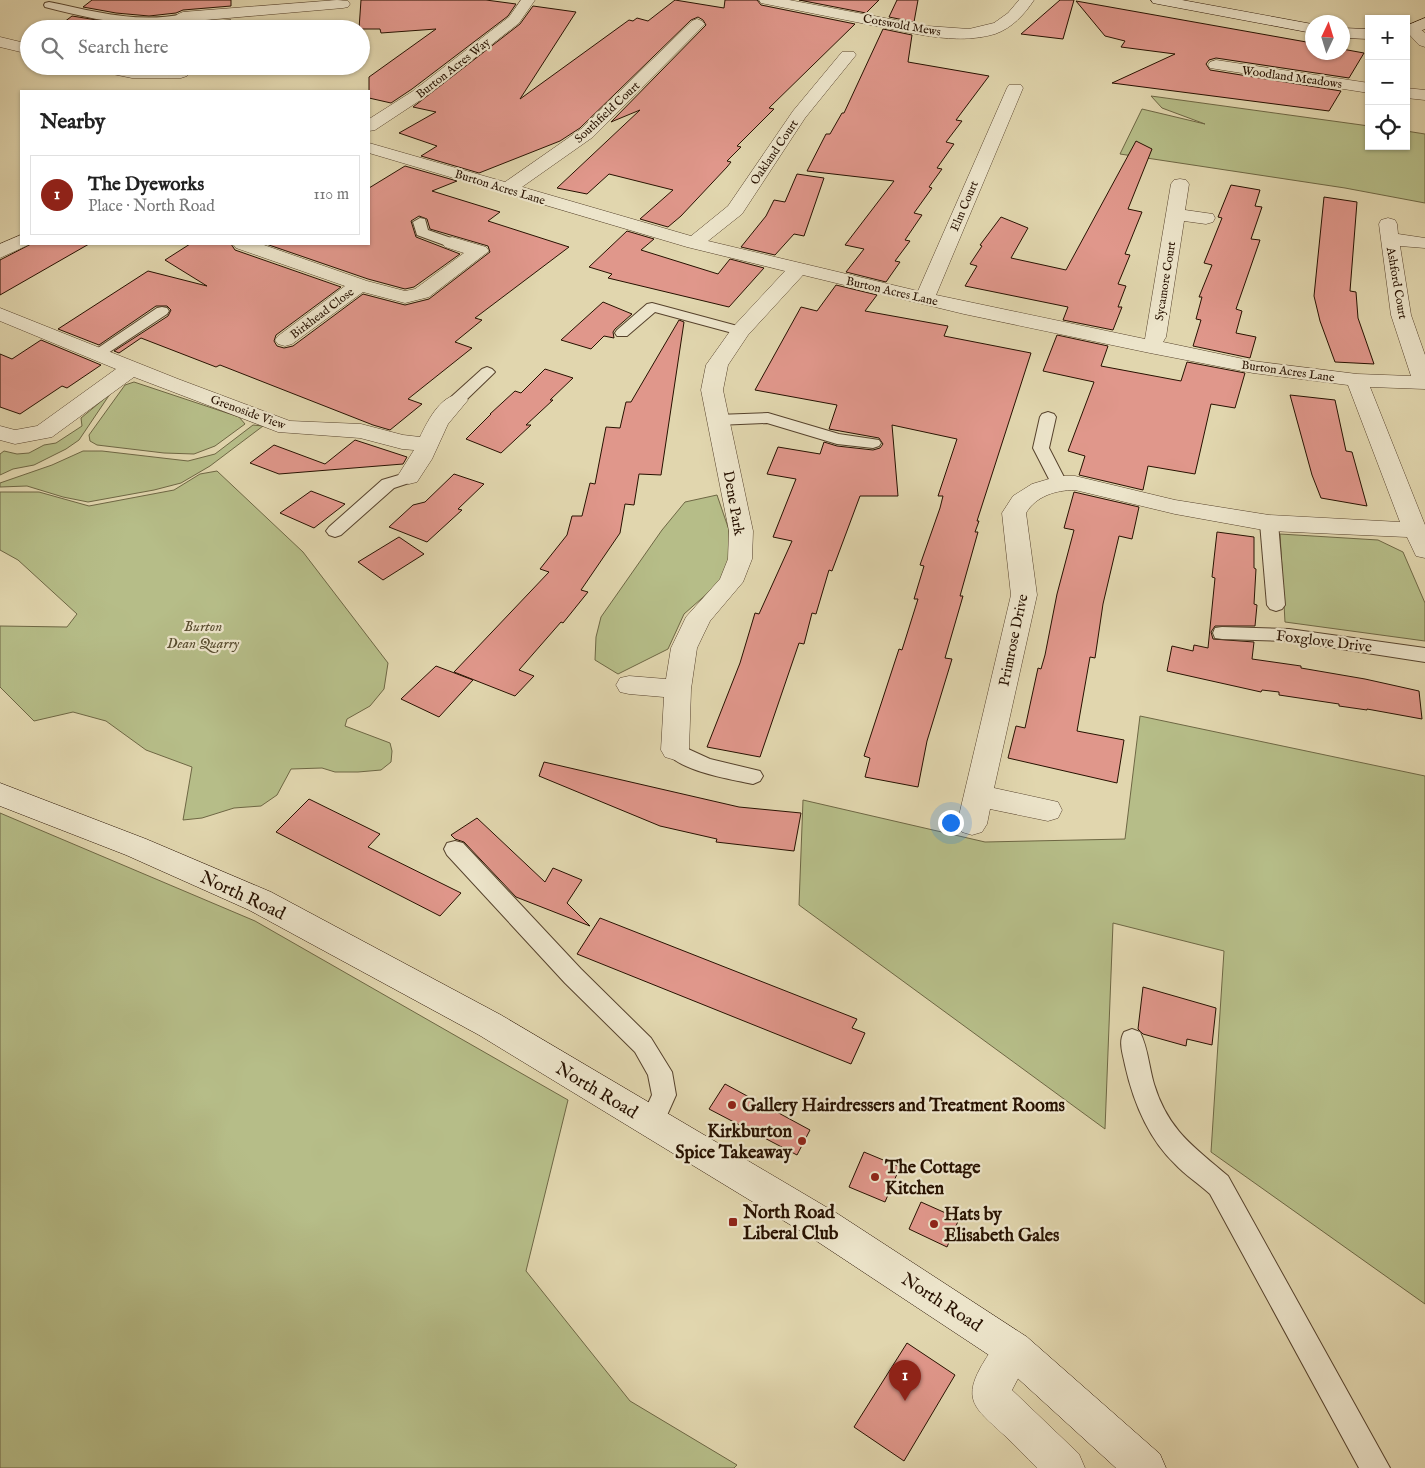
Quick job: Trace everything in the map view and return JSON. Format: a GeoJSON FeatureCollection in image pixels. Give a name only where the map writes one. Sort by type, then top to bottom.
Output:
{"type":"FeatureCollection","features":[{"type":"Feature","properties":{"kind":"street"},"geometry":{"type":"LineString","coordinates":[[183,20],[184,0]]}},
{"type":"Feature","properties":{"kind":"street","name":"Burton Acres Way"},"geometry":{"type":"LineString","coordinates":[[370,125],[419,94],[514,20],[528,0]]}},
{"type":"Feature","properties":{"kind":"street","name":"Cotswold Mews"},"geometry":{"type":"LineString","coordinates":[[766,0],[927,31],[974,33],[997,28],[1009,21],[1027,0]]}},
{"type":"Feature","properties":{"kind":"street"},"geometry":{"type":"LineString","coordinates":[[1158,0],[1305,28]]}},
{"type":"Feature","properties":{"kind":"street"},"geometry":{"type":"LineString","coordinates":[[208,20],[343,4]]}},
{"type":"Feature","properties":{"kind":"street","name":"Southfield Court"},"geometry":{"type":"LineString","coordinates":[[507,190],[587,133],[697,24]]}},
{"type":"Feature","properties":{"kind":"street"},"geometry":{"type":"LineString","coordinates":[[1415,28],[1425,42]]}},
{"type":"Feature","properties":{"kind":"street"},"geometry":{"type":"LineString","coordinates":[[1350,33],[1365,34]]}},
{"type":"Feature","properties":{"kind":"street"},"geometry":{"type":"LineString","coordinates":[[0,42],[20,48]]}},
{"type":"Feature","properties":{"kind":"street","name":"Oakland Court"},"geometry":{"type":"LineString","coordinates":[[694,244],[735,210],[799,115],[848,55]]}},
{"type":"Feature","properties":{"kind":"street","name":"Woodland Meadows"},"geometry":{"type":"LineString","coordinates":[[1216,65],[1365,87]]}},
{"type":"Feature","properties":{"kind":"street","name":"Elm Court"},"geometry":{"type":"LineString","coordinates":[[924,298],[1010,115],[1015,88]]}},
{"type":"Feature","properties":{"kind":"street"},"geometry":{"type":"LineString","coordinates":[[1410,94],[1425,96]]}},
{"type":"Feature","properties":{"kind":"street","name":"Burton Acres Lane"},"geometry":{"type":"LineString","coordinates":[[370,148],[694,244],[924,298],[1150,348],[1253,367],[1357,380],[1425,383]]}},
{"type":"Feature","properties":{"kind":"street","name":"Sycamore Court"},"geometry":{"type":"LineString","coordinates":[[1150,348],[1156,337],[1180,184]]}},
{"type":"Feature","properties":{"kind":"street"},"geometry":{"type":"LineString","coordinates":[[1176,214],[1206,218]]}},
{"type":"Feature","properties":{"kind":"street","name":"Ashford Court"},"geometry":{"type":"LineString","coordinates":[[1423,243],[1388,231],[1401,315],[1425,383]]}},
{"type":"Feature","properties":{"kind":"street"},"geometry":{"type":"LineString","coordinates":[[0,252],[20,242]]}},
{"type":"Feature","properties":{"kind":"street","name":"Birkhead Close"},"geometry":{"type":"LineString","coordinates":[[246,245],[360,285],[406,297],[422,293],[479,251],[452,243]]}},
{"type":"Feature","properties":{"kind":"street","name":"Dene Park"},"geometry":{"type":"LineString","coordinates":[[675,750],[678,689],[684,648],[699,617],[731,582],[740,558],[741,531],[712,390],[716,365],[740,331],[798,269]]}},
{"type":"Feature","properties":{"kind":"street","name":"Birkhead Close"},"geometry":{"type":"LineString","coordinates":[[285,340],[360,285]]}},
{"type":"Feature","properties":{"kind":"street","name":"Grenoside View"},"geometry":{"type":"LineString","coordinates":[[0,314],[132,368],[286,427],[361,431],[402,442],[427,444]]}},
{"type":"Feature","properties":{"kind":"street"},"geometry":{"type":"LineString","coordinates":[[0,433],[14,437],[44,432],[132,368]]}},
{"type":"Feature","properties":{"kind":"street"},"geometry":{"type":"LineString","coordinates":[[1357,380],[1420,540]]}},
{"type":"Feature","properties":{"kind":"street"},"geometry":{"type":"LineString","coordinates":[[409,477],[422,459],[438,422],[457,400]]}},
{"type":"Feature","properties":{"kind":"street","name":"Primrose Drive"},"geometry":{"type":"LineString","coordinates":[[972,824],[1024,595],[1014,514],[1021,501],[1040,489],[1059,483],[1075,483],[1175,507],[1269,523],[1420,540]]}},
{"type":"Feature","properties":{"kind":"street"},"geometry":{"type":"LineString","coordinates":[[629,685],[678,689]]}},
{"type":"Feature","properties":{"kind":"street","name":"North Road"},"geometry":{"type":"LineString","coordinates":[[0,794],[136,847],[260,901],[490,1025],[825,1226],[1014,1350],[1146,1468]]}},
{"type":"Feature","properties":{"kind":"street"},"geometry":{"type":"LineString","coordinates":[[978,796],[1048,810]]}},
{"type":"Feature","properties":{"kind":"street"},"geometry":{"type":"LineString","coordinates":[[1014,1350],[994,1382],[992,1398],[1020,1422],[1064,1468]]}},
{"type":"Feature","properties":{"kind":"lane"},"geometry":{"type":"LineString","coordinates":[[49,5],[122,20],[172,20]]}},
{"type":"Feature","properties":{"kind":"lane","name":"Birkhead Close"},"geometry":{"type":"LineString","coordinates":[[420,222],[422,232],[452,243]]}},
{"type":"Feature","properties":{"kind":"lane"},"geometry":{"type":"LineString","coordinates":[[622,333],[652,308],[740,331]]}},
{"type":"Feature","properties":{"kind":"lane"},"geometry":{"type":"LineString","coordinates":[[97,354],[162,311]]}},
{"type":"Feature","properties":{"kind":"lane"},"geometry":{"type":"LineString","coordinates":[[457,400],[487,372]]}},
{"type":"Feature","properties":{"kind":"lane"},"geometry":{"type":"LineString","coordinates":[[1048,417],[1041,448],[1059,483]]}},
{"type":"Feature","properties":{"kind":"lane"},"geometry":{"type":"LineString","coordinates":[[717,420],[768,418],[837,440],[873,443]]}},
{"type":"Feature","properties":{"kind":"lane"},"geometry":{"type":"LineString","coordinates":[[335,532],[388,484],[409,477]]}},
{"type":"Feature","properties":{"kind":"lane"},"geometry":{"type":"LineString","coordinates":[[1269,523],[1276,605]]}},
{"type":"Feature","properties":{"kind":"lane","name":"Foxglove Drive"},"geometry":{"type":"LineString","coordinates":[[1222,633],[1289,635],[1425,655]]}},
{"type":"Feature","properties":{"kind":"lane","name":"Dene Park"},"geometry":{"type":"LineString","coordinates":[[675,750],[704,766],[754,776]]}},
{"type":"Feature","properties":{"kind":"lane"},"geometry":{"type":"LineString","coordinates":[[455,850],[573,976],[643,1045],[660,1072],[664,1095],[651,1123]]}},
{"type":"Feature","properties":{"kind":"lane"},"geometry":{"type":"LineString","coordinates":[[1132,1039],[1140,1081],[1154,1118],[1181,1153],[1219,1185],[1376,1468]]}},
{"type":"Feature","properties":{"kind":"green space"},"geometry":{"type":"Polygon","coordinates":[[[1151,96],[1365,125],[1365,150],[1410,150],[1410,132],[1425,134],[1425,203],[1345,188],[1120,154],[1142,109],[1205,124],[1162,108],[1151,96]]]}},
{"type":"Feature","properties":{"kind":"green space"},"geometry":{"type":"Polygon","coordinates":[[[134,382],[239,417],[245,424],[215,446],[194,454],[164,453],[97,445],[90,441],[89,435],[125,385],[134,382]]]}},
{"type":"Feature","properties":{"kind":"green space"},"geometry":{"type":"Polygon","coordinates":[[[110,394],[79,440],[66,449],[34,465],[13,469],[0,475],[0,454],[4,451],[17,454],[29,453],[44,445],[56,443],[82,426],[81,418],[110,394]]]}},
{"type":"Feature","properties":{"kind":"green space"},"geometry":{"type":"Polygon","coordinates":[[[253,425],[263,426],[210,466],[181,483],[154,490],[88,502],[63,497],[27,486],[0,487],[0,483],[52,465],[83,451],[102,451],[188,461],[215,454],[253,425]]]}},
{"type":"Feature","properties":{"kind":"green space","name":"Burton Dean Quarry"},"geometry":{"type":"Polygon","coordinates":[[[217,471],[303,552],[388,663],[384,689],[370,706],[347,719],[345,726],[390,743],[392,751],[391,762],[381,770],[358,772],[335,772],[322,768],[291,769],[277,795],[261,806],[234,808],[202,818],[183,820],[192,767],[146,750],[106,721],[73,712],[34,721],[0,687],[0,626],[67,627],[77,614],[18,560],[0,550],[0,492],[39,492],[89,506],[174,490],[200,474],[217,471]]]}},
{"type":"Feature","properties":{"kind":"green space"},"geometry":{"type":"Polygon","coordinates":[[[717,495],[729,530],[731,563],[718,584],[684,614],[668,649],[618,674],[595,660],[596,637],[601,617],[662,530],[685,502],[717,495]]]}},
{"type":"Feature","properties":{"kind":"green space"},"geometry":{"type":"Polygon","coordinates":[[[1280,534],[1378,540],[1403,552],[1425,603],[1425,641],[1285,622],[1280,534]]]}},
{"type":"Feature","properties":{"kind":"green space"},"geometry":{"type":"Polygon","coordinates":[[[1140,716],[1425,776],[1425,1304],[1211,1152],[1224,951],[1113,923],[1105,1129],[799,905],[803,800],[985,842],[1125,839],[1140,716]]]}},
{"type":"Feature","properties":{"kind":"green space"},"geometry":{"type":"Polygon","coordinates":[[[0,813],[255,921],[568,1100],[526,1271],[630,1401],[737,1465],[734,1468],[0,1468],[0,813]]]}},
{"type":"Feature","properties":{"kind":"building"},"geometry":{"type":"Polygon","coordinates":[[[92,0],[231,0],[231,6],[183,10],[176,13],[149,16],[83,7],[92,0]]]}},
{"type":"Feature","properties":{"kind":"building"},"geometry":{"type":"Polygon","coordinates":[[[361,0],[486,0],[516,4],[508,16],[391,103],[370,98],[369,77],[436,29],[381,33],[380,29],[370,29],[370,20],[360,20],[361,0]]]}},
{"type":"Feature","properties":{"kind":"building"},"geometry":{"type":"Polygon","coordinates":[[[675,0],[724,8],[725,0],[757,0],[761,5],[855,24],[769,108],[774,109],[737,146],[741,147],[727,161],[731,162],[727,167],[681,216],[668,227],[640,219],[673,190],[609,174],[587,194],[557,188],[640,110],[611,122],[706,25],[698,17],[691,20],[580,128],[560,141],[479,173],[421,156],[437,146],[399,133],[436,112],[413,107],[520,24],[533,6],[576,12],[520,99],[629,20],[633,21],[637,18],[648,21],[675,0]]]}},
{"type":"Feature","properties":{"kind":"building"},"geometry":{"type":"Polygon","coordinates":[[[799,0],[879,0],[866,13],[799,0]]]}},
{"type":"Feature","properties":{"kind":"building"},"geometry":{"type":"Polygon","coordinates":[[[897,0],[918,0],[914,22],[889,17],[897,0]]]}},
{"type":"Feature","properties":{"kind":"building"},"geometry":{"type":"Polygon","coordinates":[[[1060,0],[1074,0],[1063,39],[1021,34],[1060,0]]]}},
{"type":"Feature","properties":{"kind":"building"},"geometry":{"type":"Polygon","coordinates":[[[1076,1],[1305,42],[1305,60],[1350,60],[1350,50],[1364,53],[1349,78],[1216,58],[1209,60],[1206,64],[1210,70],[1341,91],[1329,111],[1112,83],[1175,54],[1121,47],[1125,41],[1105,36],[1076,1]]]}},
{"type":"Feature","properties":{"kind":"building"},"geometry":{"type":"Polygon","coordinates":[[[72,16],[97,20],[67,20],[72,16]]]}},
{"type":"Feature","properties":{"kind":"building"},"geometry":{"type":"Polygon","coordinates":[[[883,29],[912,35],[908,62],[989,76],[956,120],[962,121],[946,142],[954,144],[937,168],[942,169],[929,187],[932,188],[914,213],[922,215],[905,240],[910,241],[895,261],[900,262],[886,282],[846,272],[864,249],[845,245],[894,181],[807,171],[826,134],[830,134],[842,113],[844,113],[883,29]]]}},
{"type":"Feature","properties":{"kind":"building"},"geometry":{"type":"Polygon","coordinates":[[[1136,141],[1152,149],[1128,209],[1142,212],[1125,254],[1130,255],[1118,284],[1126,286],[1118,307],[1122,307],[1113,330],[1063,320],[1068,307],[965,286],[977,266],[970,264],[982,246],[980,245],[1001,217],[1028,228],[1011,258],[1066,270],[1136,141]]]}},
{"type":"Feature","properties":{"kind":"building"},"geometry":{"type":"Polygon","coordinates":[[[405,166],[457,181],[432,191],[500,212],[488,221],[569,247],[475,318],[482,320],[455,342],[472,348],[408,399],[422,404],[390,430],[220,365],[216,367],[141,338],[119,353],[114,351],[168,316],[171,310],[167,306],[156,306],[99,345],[58,329],[148,271],[207,286],[165,260],[188,245],[232,245],[235,250],[341,287],[276,335],[274,341],[277,346],[284,348],[293,346],[363,294],[405,305],[429,299],[490,252],[488,246],[430,229],[427,219],[419,216],[411,221],[416,237],[460,254],[414,287],[405,289],[368,279],[269,245],[370,245],[370,187],[405,166]]]}},
{"type":"Feature","properties":{"kind":"building"},"geometry":{"type":"Polygon","coordinates":[[[797,174],[824,178],[804,236],[794,234],[775,255],[741,247],[766,216],[774,200],[785,202],[797,174]]]}},
{"type":"Feature","properties":{"kind":"building"},"geometry":{"type":"Polygon","coordinates":[[[1231,185],[1260,190],[1255,206],[1262,207],[1251,239],[1260,240],[1236,309],[1242,311],[1236,333],[1256,337],[1250,358],[1193,346],[1201,320],[1196,319],[1202,297],[1199,297],[1212,265],[1204,263],[1222,218],[1218,217],[1231,185]]]}},
{"type":"Feature","properties":{"kind":"building"},"geometry":{"type":"Polygon","coordinates":[[[1324,197],[1357,202],[1350,291],[1356,292],[1358,318],[1374,364],[1335,362],[1320,321],[1314,296],[1324,197]]]}},
{"type":"Feature","properties":{"kind":"building"},"geometry":{"type":"Polygon","coordinates":[[[627,231],[654,239],[641,250],[718,274],[730,259],[764,268],[729,307],[608,278],[612,274],[589,267],[627,231]]]}},
{"type":"Feature","properties":{"kind":"building"},"geometry":{"type":"Polygon","coordinates":[[[29,245],[87,245],[0,295],[0,260],[29,245]]]}},
{"type":"Feature","properties":{"kind":"building"},"geometry":{"type":"Polygon","coordinates":[[[836,285],[877,295],[865,311],[948,326],[944,336],[1031,353],[977,521],[979,521],[975,532],[978,532],[960,596],[963,596],[945,658],[952,659],[927,741],[918,787],[865,777],[870,758],[864,756],[899,649],[902,650],[918,599],[914,599],[924,566],[920,565],[940,508],[943,496],[938,496],[957,439],[892,425],[898,496],[860,496],[832,571],[829,570],[816,614],[812,613],[804,644],[799,643],[760,757],[707,747],[740,663],[755,613],[759,614],[792,541],[773,537],[796,479],[767,474],[778,447],[820,454],[824,442],[837,446],[873,450],[880,448],[883,444],[879,438],[829,429],[837,405],[755,390],[801,307],[817,311],[836,285]]]}},
{"type":"Feature","properties":{"kind":"building"},"geometry":{"type":"Polygon","coordinates":[[[603,302],[632,314],[615,329],[613,332],[614,338],[604,336],[591,349],[561,340],[603,302]]]}},
{"type":"Feature","properties":{"kind":"building"},"geometry":{"type":"Polygon","coordinates":[[[679,320],[684,322],[661,475],[639,474],[634,505],[625,504],[620,533],[581,590],[588,592],[563,623],[561,622],[519,670],[534,676],[515,696],[454,672],[549,572],[540,569],[567,535],[572,516],[582,516],[590,483],[595,484],[606,427],[620,428],[626,402],[631,402],[679,320]]]}},
{"type":"Feature","properties":{"kind":"building"},"geometry":{"type":"Polygon","coordinates":[[[1057,335],[1108,346],[1101,366],[1181,381],[1187,362],[1245,373],[1235,408],[1211,404],[1195,474],[1148,466],[1143,490],[1079,475],[1085,456],[1068,451],[1094,382],[1043,371],[1057,335]]]}},
{"type":"Feature","properties":{"kind":"building"},"geometry":{"type":"Polygon","coordinates":[[[41,340],[101,365],[67,388],[62,386],[20,414],[0,407],[0,354],[12,359],[41,340]]]}},
{"type":"Feature","properties":{"kind":"building"},"geometry":{"type":"Polygon","coordinates":[[[545,369],[573,378],[526,425],[531,425],[501,453],[466,439],[515,391],[521,393],[545,369]]]}},
{"type":"Feature","properties":{"kind":"building"},"geometry":{"type":"Polygon","coordinates":[[[1290,395],[1335,400],[1346,451],[1352,452],[1367,506],[1321,498],[1312,475],[1290,395]]]}},
{"type":"Feature","properties":{"kind":"building"},"geometry":{"type":"Polygon","coordinates":[[[355,440],[407,457],[403,464],[279,474],[250,463],[274,445],[325,464],[355,440]]]}},
{"type":"Feature","properties":{"kind":"building"},"geometry":{"type":"Polygon","coordinates":[[[454,474],[484,484],[458,509],[462,510],[427,542],[389,527],[413,505],[425,502],[454,474]]]}},
{"type":"Feature","properties":{"kind":"building"},"geometry":{"type":"Polygon","coordinates":[[[311,491],[345,504],[314,528],[280,513],[311,491]]]}},
{"type":"Feature","properties":{"kind":"building"},"geometry":{"type":"Polygon","coordinates":[[[1074,492],[1139,507],[1132,539],[1119,536],[1103,604],[1095,658],[1090,657],[1077,731],[1124,740],[1117,783],[1008,758],[1016,726],[1025,728],[1038,668],[1041,669],[1045,655],[1057,594],[1074,530],[1064,528],[1074,492]]]}},
{"type":"Feature","properties":{"kind":"building"},"geometry":{"type":"Polygon","coordinates":[[[1217,532],[1254,537],[1254,568],[1256,569],[1254,604],[1257,605],[1255,626],[1215,626],[1211,632],[1213,639],[1254,642],[1252,659],[1301,666],[1301,668],[1419,691],[1422,719],[1279,695],[1279,692],[1262,690],[1261,692],[1167,671],[1172,646],[1193,651],[1194,645],[1208,648],[1215,578],[1212,577],[1217,532]]]}},
{"type":"Feature","properties":{"kind":"building"},"geometry":{"type":"Polygon","coordinates":[[[399,537],[424,554],[383,580],[358,562],[399,537]]]}},
{"type":"Feature","properties":{"kind":"building"},"geometry":{"type":"Polygon","coordinates":[[[436,666],[473,680],[439,717],[401,699],[436,666]]]}},
{"type":"Feature","properties":{"kind":"building"},"geometry":{"type":"Polygon","coordinates":[[[544,762],[739,807],[801,813],[794,851],[716,842],[717,839],[660,826],[539,776],[544,762]]]}},
{"type":"Feature","properties":{"kind":"building"},"geometry":{"type":"Polygon","coordinates":[[[309,799],[380,834],[368,847],[461,893],[440,916],[276,832],[309,799]]]}},
{"type":"Feature","properties":{"kind":"building"},"geometry":{"type":"Polygon","coordinates":[[[477,818],[545,882],[553,868],[582,880],[567,903],[590,926],[516,897],[464,842],[455,839],[451,835],[477,818]]]}},
{"type":"Feature","properties":{"kind":"building"},"geometry":{"type":"Polygon","coordinates":[[[600,918],[857,1019],[852,1028],[865,1033],[851,1064],[577,954],[600,918]]]}},
{"type":"Feature","properties":{"kind":"building"},"geometry":{"type":"Polygon","coordinates":[[[1143,987],[1216,1008],[1212,1045],[1187,1039],[1186,1046],[1143,1034],[1138,1029],[1143,987]]]}},
{"type":"Feature","properties":{"kind":"building"},"geometry":{"type":"Polygon","coordinates":[[[725,1084],[810,1130],[797,1155],[709,1109],[725,1084]]]}},
{"type":"Feature","properties":{"kind":"building","name":"The Cottage Kitchen"},"geometry":{"type":"Polygon","coordinates":[[[864,1152],[900,1167],[885,1202],[849,1187],[864,1152]]]}},
{"type":"Feature","properties":{"kind":"building","name":"Hats by Elisabeth Gales"},"geometry":{"type":"Polygon","coordinates":[[[921,1202],[959,1219],[947,1247],[909,1229],[921,1202]]]}},
{"type":"Feature","properties":{"kind":"building"},"geometry":{"type":"Polygon","coordinates":[[[907,1343],[955,1375],[904,1461],[854,1427],[907,1343]]]}},
{"type":"Feature","properties":{"kind":"place","name":"Gallery Hairdressers and Treatment Rooms"},"geometry":{"type":"Point","coordinates":[732,1105]}},
{"type":"Feature","properties":{"kind":"place","name":"Kirkburton Spice Takeaway"},"geometry":{"type":"Point","coordinates":[802,1141]}},
{"type":"Feature","properties":{"kind":"place","name":"The Cottage Kitchen"},"geometry":{"type":"Point","coordinates":[875,1177]}},
{"type":"Feature","properties":{"kind":"place","name":"North Road Liberal Club"},"geometry":{"type":"Point","coordinates":[733,1222]}},
{"type":"Feature","properties":{"kind":"place","name":"Hats by Elisabeth Gales"},"geometry":{"type":"Point","coordinates":[934,1224]}},
{"type":"Feature","properties":{"kind":"place","name":"The Dyeworks"},"geometry":{"type":"Point","coordinates":[905,1401]}}]}
